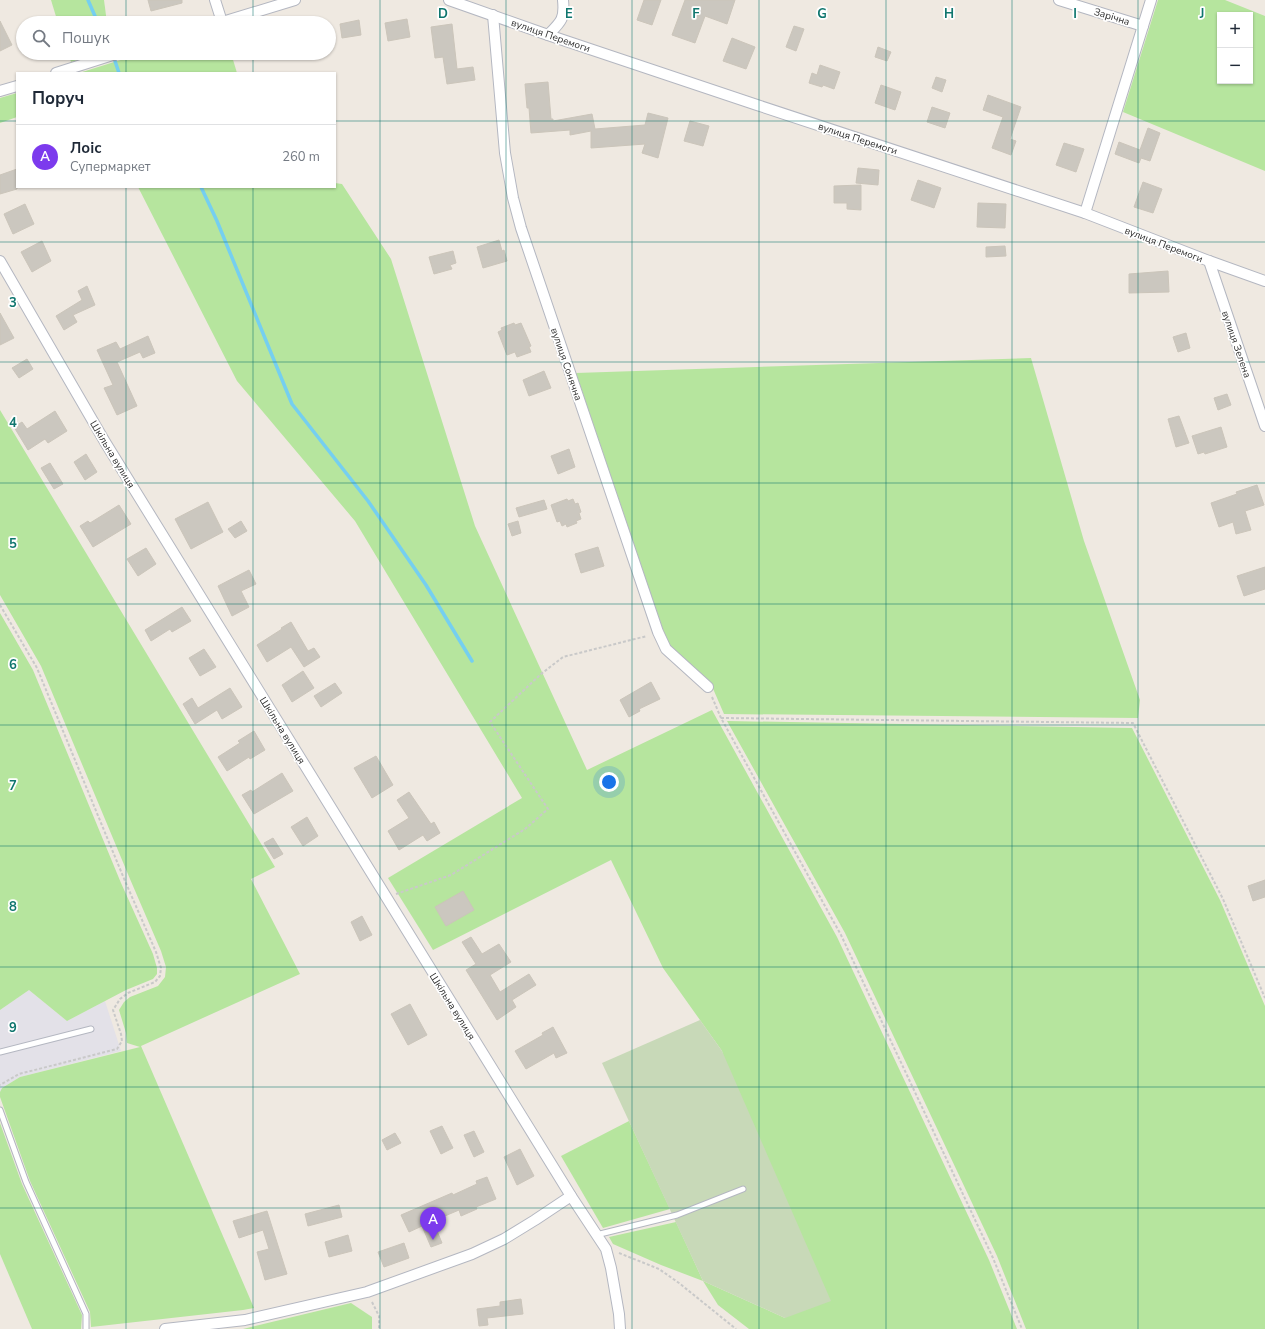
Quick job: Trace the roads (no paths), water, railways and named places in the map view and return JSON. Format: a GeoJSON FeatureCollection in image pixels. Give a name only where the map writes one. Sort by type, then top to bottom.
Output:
{"type":"FeatureCollection","features":[{"type":"Feature","properties":{"kind":"street"},"geometry":{"type":"LineString","coordinates":[[215,0],[219,16]]}},
{"type":"Feature","properties":{"kind":"street"},"geometry":{"type":"LineString","coordinates":[[241,16],[295,0]]}},
{"type":"Feature","properties":{"kind":"street","name":"вулиця Перемоги"},"geometry":{"type":"LineString","coordinates":[[449,0],[548,35],[1085,213],[1265,281]]}},
{"type":"Feature","properties":{"kind":"street"},"geometry":{"type":"LineString","coordinates":[[548,35],[560,23],[564,10],[563,0]]}},
{"type":"Feature","properties":{"kind":"street","name":"Зарічна"},"geometry":{"type":"LineString","coordinates":[[1059,0],[1143,26]]}},
{"type":"Feature","properties":{"kind":"street"},"geometry":{"type":"LineString","coordinates":[[1085,213],[1151,0]]}},
{"type":"Feature","properties":{"kind":"street","name":"вулиця Сонячна"},"geometry":{"type":"LineString","coordinates":[[493,15],[505,153],[513,198],[521,228],[658,632],[666,650],[708,687]]}},
{"type":"Feature","properties":{"kind":"street"},"geometry":{"type":"LineString","coordinates":[[59,72],[97,60]]}},
{"type":"Feature","properties":{"kind":"street"},"geometry":{"type":"LineString","coordinates":[[0,91],[16,86]]}},
{"type":"Feature","properties":{"kind":"street","name":"вулиця Зелена"},"geometry":{"type":"LineString","coordinates":[[1209,261],[1265,426]]}},
{"type":"Feature","properties":{"kind":"street","name":"Шкільна вулиця"},"geometry":{"type":"LineString","coordinates":[[0,262],[105,442],[571,1196],[606,1249],[611,1268],[619,1314],[620,1329]]}},
{"type":"Feature","properties":{"kind":"street"},"geometry":{"type":"LineString","coordinates":[[165,1329],[245,1320],[367,1292],[478,1251],[504,1239],[571,1196]]}},
{"type":"Feature","properties":{"kind":"lane"},"geometry":{"type":"LineString","coordinates":[[0,1052],[91,1029]]}},
{"type":"Feature","properties":{"kind":"lane"},"geometry":{"type":"LineString","coordinates":[[0,1110],[26,1182],[86,1314],[86,1329]]}},
{"type":"Feature","properties":{"kind":"lane"},"geometry":{"type":"LineString","coordinates":[[596,1235],[677,1215],[743,1189]]}},
{"type":"Feature","properties":{"kind":"waterway"},"geometry":{"type":"LineString","coordinates":[[88,0],[95,16]]}},
{"type":"Feature","properties":{"kind":"waterway"},"geometry":{"type":"LineString","coordinates":[[115,61],[119,72]]}},
{"type":"Feature","properties":{"kind":"waterway"},"geometry":{"type":"LineString","coordinates":[[201,188],[217,221],[292,404],[368,501],[426,585],[472,661]]}},
{"type":"Feature","properties":{"kind":"place","name":"Лоіс"},"geometry":{"type":"Point","coordinates":[433,1240]}}]}
